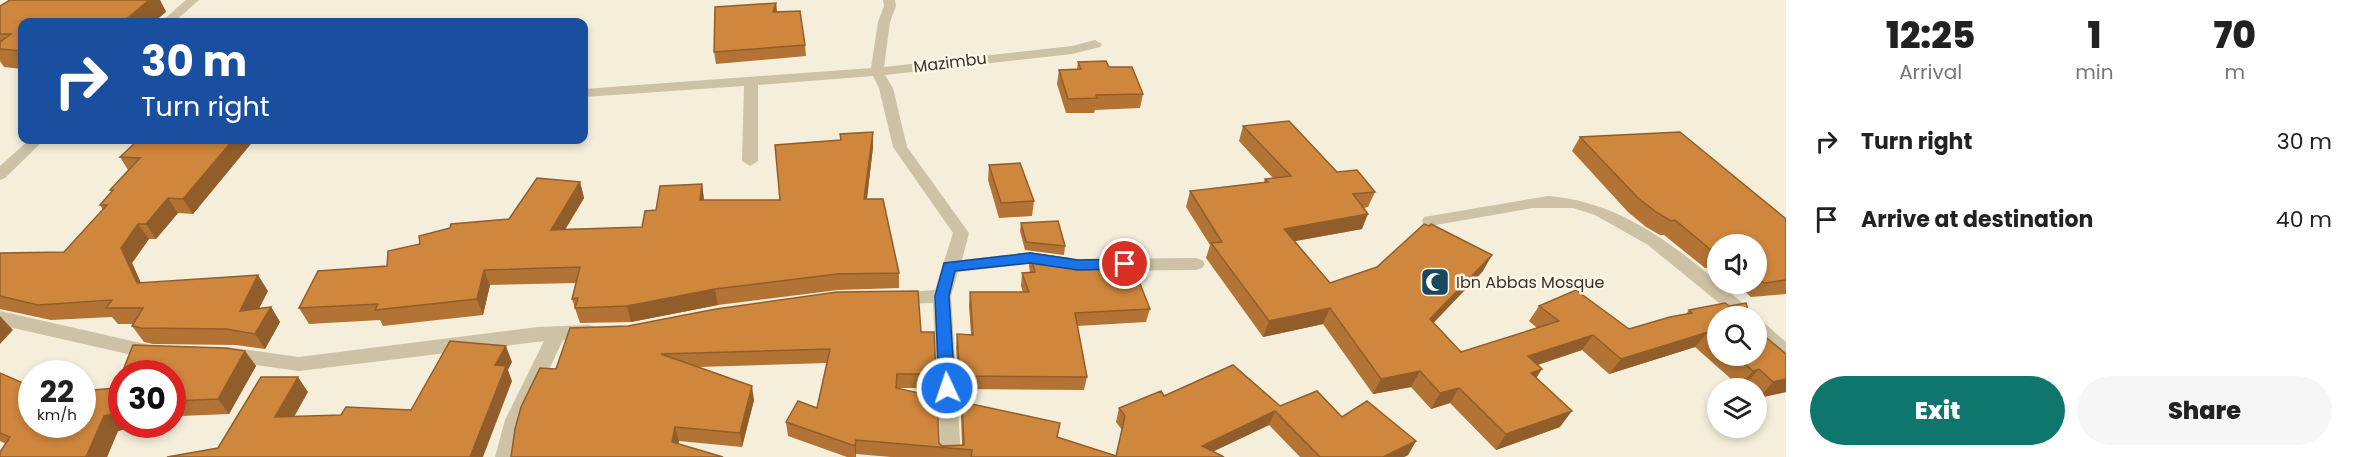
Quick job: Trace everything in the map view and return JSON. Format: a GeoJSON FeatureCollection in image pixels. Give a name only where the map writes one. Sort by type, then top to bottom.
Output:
{"type":"FeatureCollection","features":[{"type":"Feature","properties":{"kind":"street"},"geometry":{"type":"LineString","coordinates":[[173,18],[193,0]]}},
{"type":"Feature","properties":{"kind":"street"},"geometry":{"type":"LineString","coordinates":[[889,0],[890,6],[884,22],[877,72],[886,88],[900,147],[961,233],[942,296],[951,457]]}},
{"type":"Feature","properties":{"kind":"street","name":"Mazimbu"},"geometry":{"type":"LineString","coordinates":[[588,93],[877,72],[930,64],[1072,50],[1095,44]]}},
{"type":"Feature","properties":{"kind":"street"},"geometry":{"type":"LineString","coordinates":[[750,161],[751,82]]}},
{"type":"Feature","properties":{"kind":"street"},"geometry":{"type":"LineString","coordinates":[[0,175],[34,144]]}},
{"type":"Feature","properties":{"kind":"street"},"geometry":{"type":"LineString","coordinates":[[1430,221],[1549,201],[1577,203],[1602,211],[1627,224],[1692,270],[1734,306]]}},
{"type":"Feature","properties":{"kind":"street"},"geometry":{"type":"LineString","coordinates":[[949,267],[1030,258],[1078,265],[1196,264]]}},
{"type":"Feature","properties":{"kind":"street"},"geometry":{"type":"LineString","coordinates":[[873,298],[942,296]]}},
{"type":"Feature","properties":{"kind":"street"},"geometry":{"type":"LineString","coordinates":[[0,318],[153,353],[177,353]]}},
{"type":"Feature","properties":{"kind":"street"},"geometry":{"type":"LineString","coordinates":[[212,354],[236,354],[299,364],[557,333],[610,332]]}},
{"type":"Feature","properties":{"kind":"street"},"geometry":{"type":"LineString","coordinates":[[505,457],[515,420],[557,333]]}},
{"type":"Feature","properties":{"kind":"street"},"geometry":{"type":"LineString","coordinates":[[1767,336],[1786,353]]}},
{"type":"Feature","properties":{"kind":"building"},"geometry":{"type":"Polygon","coordinates":[[[10,0],[149,0],[128,18],[18,18],[18,51],[0,49],[0,42],[11,34],[0,34],[0,6],[10,0]]]}},
{"type":"Feature","properties":{"kind":"building"},"geometry":{"type":"Polygon","coordinates":[[[776,3],[773,12],[800,11],[805,45],[714,52],[715,7],[776,3]]]}},
{"type":"Feature","properties":{"kind":"building"},"geometry":{"type":"Polygon","coordinates":[[[1106,61],[1109,67],[1132,67],[1143,94],[1096,95],[1097,98],[1068,99],[1059,70],[1081,69],[1078,62],[1106,61]]]}},
{"type":"Feature","properties":{"kind":"building"},"geometry":{"type":"Polygon","coordinates":[[[1289,121],[1337,172],[1357,170],[1375,192],[1353,194],[1368,214],[1284,229],[1330,283],[1377,267],[1424,224],[1429,226],[1431,224],[1492,255],[1430,319],[1461,352],[1559,321],[1539,306],[1576,290],[1629,329],[1692,313],[1689,310],[1707,306],[1707,332],[1621,359],[1593,335],[1528,356],[1542,369],[1531,373],[1572,411],[1506,434],[1459,388],[1440,393],[1420,371],[1381,379],[1330,308],[1269,321],[1211,243],[1222,242],[1190,191],[1268,182],[1265,179],[1291,176],[1243,126],[1289,121]]]}},
{"type":"Feature","properties":{"kind":"building"},"geometry":{"type":"Polygon","coordinates":[[[873,132],[864,199],[883,199],[899,273],[837,274],[715,289],[627,306],[575,308],[578,298],[572,299],[580,267],[484,270],[477,299],[375,310],[378,304],[299,308],[318,271],[387,266],[388,251],[420,244],[419,236],[450,228],[451,224],[509,219],[537,178],[580,182],[551,230],[642,227],[645,211],[656,210],[660,186],[702,184],[700,200],[780,200],[775,145],[841,140],[840,134],[873,132]]]}},
{"type":"Feature","properties":{"kind":"building"},"geometry":{"type":"Polygon","coordinates":[[[1680,132],[1786,219],[1786,280],[1767,283],[1767,234],[1707,234],[1707,247],[1675,220],[1671,221],[1638,198],[1580,137],[1680,132]]]}},
{"type":"Feature","properties":{"kind":"building"},"geometry":{"type":"Polygon","coordinates":[[[134,144],[230,144],[183,199],[168,198],[146,224],[138,224],[121,248],[137,283],[258,275],[240,311],[271,307],[255,334],[226,329],[132,326],[143,308],[106,308],[112,300],[38,305],[0,296],[0,253],[64,252],[107,205],[100,205],[113,190],[110,190],[140,158],[120,157],[134,144]]]}},
{"type":"Feature","properties":{"kind":"building"},"geometry":{"type":"Polygon","coordinates":[[[1020,163],[1034,201],[1001,203],[989,165],[1020,163]]]}},
{"type":"Feature","properties":{"kind":"building"},"geometry":{"type":"Polygon","coordinates":[[[1058,221],[1065,246],[1026,242],[1021,223],[1058,221]]]}},
{"type":"Feature","properties":{"kind":"building"},"geometry":{"type":"Polygon","coordinates":[[[1030,253],[1071,259],[1072,262],[1079,262],[1081,269],[1133,266],[1150,309],[1075,313],[1087,377],[960,376],[957,334],[973,335],[970,292],[1029,292],[1022,273],[1035,272],[1030,253]]]}},
{"type":"Feature","properties":{"kind":"building"},"geometry":{"type":"Polygon","coordinates":[[[918,291],[921,332],[934,332],[936,374],[897,374],[896,388],[937,397],[939,443],[942,446],[964,445],[962,402],[1060,423],[1057,437],[1116,456],[1125,416],[1119,408],[1161,391],[1164,396],[1233,365],[1280,406],[1317,391],[1342,417],[1367,401],[1416,441],[1383,457],[1320,457],[1275,411],[1202,446],[1224,457],[971,457],[972,450],[856,440],[855,446],[786,422],[798,401],[817,408],[830,349],[661,354],[752,386],[740,433],[675,427],[672,442],[723,457],[511,457],[521,407],[540,368],[556,369],[570,328],[628,326],[716,309],[837,292],[918,291]]]}},
{"type":"Feature","properties":{"kind":"building"},"geometry":{"type":"Polygon","coordinates":[[[1725,303],[1729,306],[1710,306],[1725,303]]]}},
{"type":"Feature","properties":{"kind":"building"},"geometry":{"type":"Polygon","coordinates":[[[1746,303],[1747,306],[1729,306],[1746,303]]]}},
{"type":"Feature","properties":{"kind":"building"},"geometry":{"type":"Polygon","coordinates":[[[1767,338],[1786,354],[1786,379],[1773,382],[1759,369],[1753,371],[1747,366],[1767,366],[1767,338]]]}},
{"type":"Feature","properties":{"kind":"building"},"geometry":{"type":"Polygon","coordinates":[[[450,341],[506,346],[495,365],[506,366],[470,457],[167,457],[218,448],[261,377],[298,377],[275,417],[341,415],[346,407],[411,410],[450,341]]]}},
{"type":"Feature","properties":{"kind":"building"},"geometry":{"type":"Polygon","coordinates":[[[133,345],[225,348],[245,351],[218,399],[186,400],[186,360],[127,360],[133,345]]]}},
{"type":"Feature","properties":{"kind":"building"},"geometry":{"type":"Polygon","coordinates":[[[0,373],[18,381],[18,438],[94,438],[86,457],[0,457],[0,452],[10,437],[0,433],[0,373]]]}},
{"type":"Feature","properties":{"kind":"building"},"geometry":{"type":"Polygon","coordinates":[[[108,389],[108,415],[104,416],[96,434],[96,390],[108,389]]]}},
{"type":"Feature","properties":{"kind":"place","name":"Ibn Abbas Mosque"},"geometry":{"type":"Point","coordinates":[1435,282]}},
{"type":"Feature","properties":{"kind":"route"},"geometry":{"type":"LineString","coordinates":[[947,388],[942,296],[949,267],[1030,258],[1078,265],[1125,264]]}}]}
